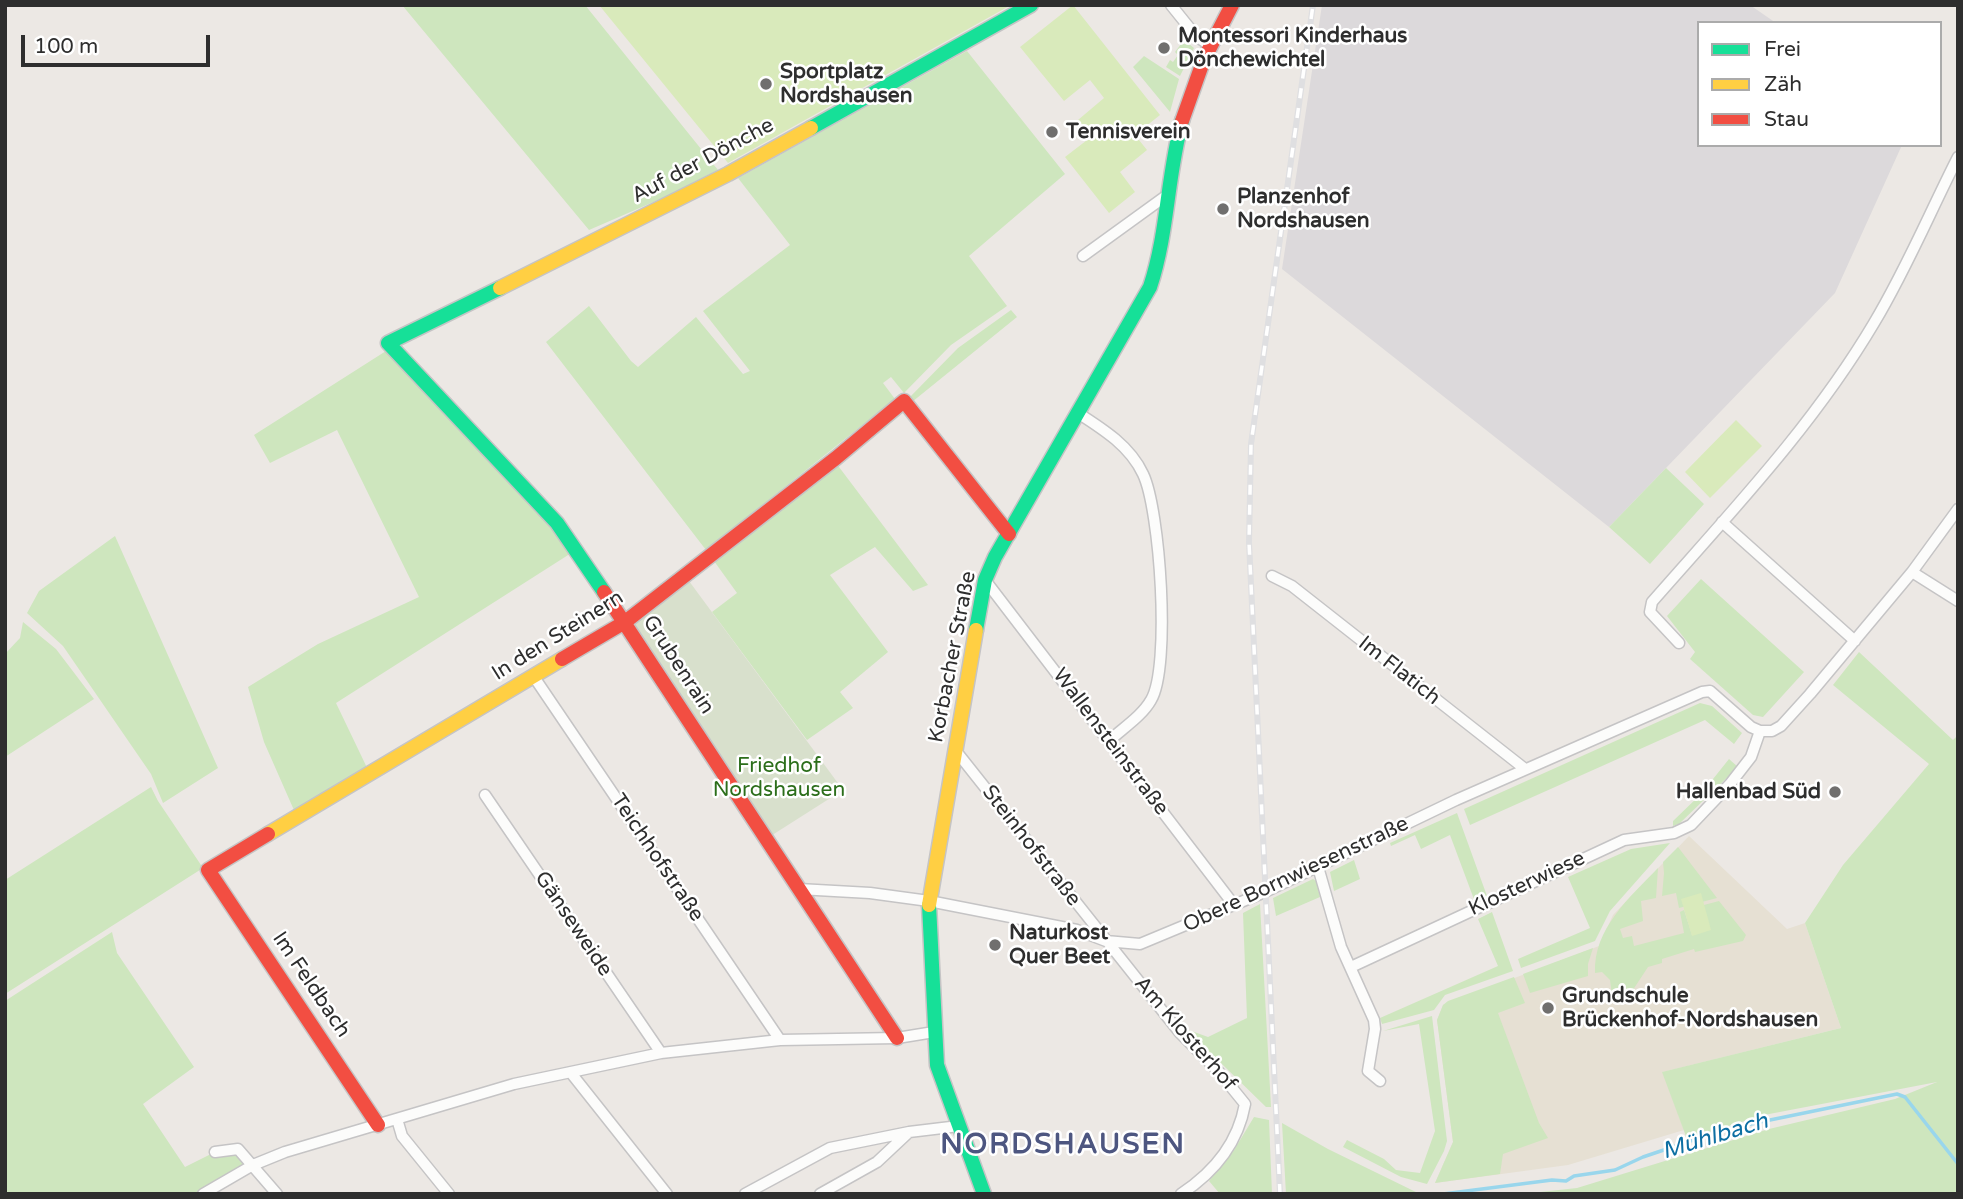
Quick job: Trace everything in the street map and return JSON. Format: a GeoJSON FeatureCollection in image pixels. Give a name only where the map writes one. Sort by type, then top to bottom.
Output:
{"type":"FeatureCollection","features":[{"type":"Feature","properties":{"kind":"street","name":"Auf der Dönche"},"geometry":{"type":"LineString","coordinates":[[388,343],[727,174],[1031,5]]}},
{"type":"Feature","properties":{"kind":"street"},"geometry":{"type":"LineString","coordinates":[[1171,5],[1196,36],[1209,45]]}},
{"type":"Feature","properties":{"kind":"street","name":"Korbacher Straße"},"geometry":{"type":"LineString","coordinates":[[984,1194],[937,1065],[929,901],[985,580],[1150,287],[1159,264],[1174,155],[1185,109],[1209,45],[1232,5]]}},
{"type":"Feature","properties":{"kind":"street"},"geometry":{"type":"LineString","coordinates":[[1679,643],[1650,612],[1652,602],[1798,435],[1873,324],[1903,270],[1958,157]]}},
{"type":"Feature","properties":{"kind":"street"},"geometry":{"type":"LineString","coordinates":[[1083,256],[1170,193]]}},
{"type":"Feature","properties":{"kind":"street","name":"Grubenrain"},"geometry":{"type":"LineString","coordinates":[[388,343],[557,523],[625,622],[897,1038]]}},
{"type":"Feature","properties":{"kind":"street","name":"In den Steinern"},"geometry":{"type":"LineString","coordinates":[[208,870],[625,622],[836,458],[904,401],[1009,534]]}},
{"type":"Feature","properties":{"kind":"street"},"geometry":{"type":"LineString","coordinates":[[1078,413],[1104,429],[1129,451],[1144,475],[1156,528],[1161,600],[1161,662],[1152,699],[1109,741]]}},
{"type":"Feature","properties":{"kind":"street"},"geometry":{"type":"LineString","coordinates":[[1760,731],[1781,726],[1856,641],[1912,572],[1958,509]]}},
{"type":"Feature","properties":{"kind":"street"},"geometry":{"type":"LineString","coordinates":[[1722,522],[1856,641]]}},
{"type":"Feature","properties":{"kind":"street"},"geometry":{"type":"LineString","coordinates":[[1912,572],[1958,601]]}},
{"type":"Feature","properties":{"kind":"street","name":"Im Flatich"},"geometry":{"type":"LineString","coordinates":[[1272,576],[1292,586],[1525,769]]}},
{"type":"Feature","properties":{"kind":"street","name":"Wallensteinstraße"},"geometry":{"type":"LineString","coordinates":[[985,580],[1234,905]]}},
{"type":"Feature","properties":{"kind":"street","name":"Teichhofstraße"},"geometry":{"type":"LineString","coordinates":[[534,677],[780,1040]]}},
{"type":"Feature","properties":{"kind":"street","name":"Obere Bornwiesenstraße"},"geometry":{"type":"LineString","coordinates":[[799,889],[870,893],[929,901],[1077,930],[1106,940],[1140,944],[1234,905],[1525,769],[1702,692],[1710,691],[1751,727],[1760,731]]}},
{"type":"Feature","properties":{"kind":"street","name":"Klosterwiese"},"geometry":{"type":"LineString","coordinates":[[1351,967],[1624,840],[1674,833],[1691,825],[1751,757],[1760,731]]}},
{"type":"Feature","properties":{"kind":"street","name":"Steinhofstraße"},"geometry":{"type":"LineString","coordinates":[[956,751],[1106,940]]}},
{"type":"Feature","properties":{"kind":"street","name":"Gänseweide"},"geometry":{"type":"LineString","coordinates":[[485,795],[661,1053]]}},
{"type":"Feature","properties":{"kind":"street"},"geometry":{"type":"LineString","coordinates":[[1318,867],[1340,947],[1374,1020],[1368,1072],[1380,1081]]}},
{"type":"Feature","properties":{"kind":"street","name":"Im Feldbach"},"geometry":{"type":"LineString","coordinates":[[208,870],[378,1125]]}},
{"type":"Feature","properties":{"kind":"street","name":"Am Klosterhof"},"geometry":{"type":"LineString","coordinates":[[1106,940],[1180,1034],[1219,1072],[1245,1104],[1242,1123],[1214,1168],[1181,1194]]}},
{"type":"Feature","properties":{"kind":"street"},"geometry":{"type":"LineString","coordinates":[[203,1194],[253,1165],[285,1152],[514,1084],[661,1053],[780,1040],[897,1038],[934,1032]]}},
{"type":"Feature","properties":{"kind":"street"},"geometry":{"type":"LineString","coordinates":[[572,1073],[667,1194]]}},
{"type":"Feature","properties":{"kind":"street"},"geometry":{"type":"LineString","coordinates":[[397,1119],[402,1136],[449,1194]]}},
{"type":"Feature","properties":{"kind":"street"},"geometry":{"type":"LineString","coordinates":[[745,1194],[830,1148],[909,1132],[959,1126]]}},
{"type":"Feature","properties":{"kind":"street"},"geometry":{"type":"LineString","coordinates":[[820,1194],[877,1162],[909,1132]]}},
{"type":"Feature","properties":{"kind":"street"},"geometry":{"type":"LineString","coordinates":[[215,1152],[238,1149],[277,1194]]}},
{"type":"Feature","properties":{"kind":"shaded area"},"geometry":{"type":"Polygon","coordinates":[[[1322,5],[1750,5],[1773,21],[1697,21],[1697,147],[1901,147],[1835,293],[1609,527],[1282,269],[1322,5]]]}},
{"type":"Feature","properties":{"kind":"shaded area","name":"Grundschule Brückenhof-Nordshausen"},"geometry":{"type":"Polygon","coordinates":[[[1689,836],[1787,929],[1805,923],[1841,1028],[1663,1072],[1684,1130],[1568,1165],[1435,1183],[1453,1142],[1437,1020],[1443,1005],[1599,946],[1613,915],[1689,836]]]}},
{"type":"Feature","properties":{"kind":"green space"},"geometry":{"type":"Polygon","coordinates":[[[402,5],[585,5],[718,170],[665,197],[589,230],[402,5]]]}},
{"type":"Feature","properties":{"kind":"green space","name":"Sportplatz Nordshausen"},"geometry":{"type":"Polygon","coordinates":[[[599,5],[1011,5],[728,163],[599,5]]]}},
{"type":"Feature","properties":{"kind":"green space"},"geometry":{"type":"Polygon","coordinates":[[[1073,5],[1160,115],[1135,135],[1147,150],[1120,172],[1135,192],[1109,213],[1065,157],[1091,137],[1078,120],[1104,98],[1090,80],[1064,101],[1020,47],[1073,5]]]}},
{"type":"Feature","properties":{"kind":"green space"},"geometry":{"type":"Polygon","coordinates":[[[1181,44],[1189,44],[1194,48],[1180,76],[1166,67],[1170,60],[1173,62],[1178,55],[1175,52],[1181,44]]]}},
{"type":"Feature","properties":{"kind":"green space"},"geometry":{"type":"Polygon","coordinates":[[[967,51],[1065,174],[969,256],[1007,306],[951,345],[904,393],[891,377],[883,383],[895,399],[706,550],[546,342],[589,306],[638,367],[696,317],[743,374],[750,371],[703,311],[790,245],[738,178],[967,51]]]}},
{"type":"Feature","properties":{"kind":"green space"},"geometry":{"type":"Polygon","coordinates":[[[1144,56],[1179,79],[1170,112],[1133,67],[1144,56]]]}},
{"type":"Feature","properties":{"kind":"green space"},"geometry":{"type":"Polygon","coordinates":[[[1011,310],[1017,317],[912,402],[909,398],[958,348],[1011,310]]]}},
{"type":"Feature","properties":{"kind":"green space"},"geometry":{"type":"Polygon","coordinates":[[[386,351],[553,530],[576,550],[336,703],[370,774],[297,817],[264,742],[248,687],[318,644],[419,597],[337,430],[270,463],[254,435],[386,351]]]}},
{"type":"Feature","properties":{"kind":"green space"},"geometry":{"type":"Polygon","coordinates":[[[1736,420],[1762,446],[1710,498],[1685,472],[1736,420]]]}},
{"type":"Feature","properties":{"kind":"green space"},"geometry":{"type":"Polygon","coordinates":[[[836,463],[928,585],[913,591],[875,547],[830,575],[888,652],[840,692],[853,708],[807,740],[712,612],[737,593],[714,561],[836,463]]]}},
{"type":"Feature","properties":{"kind":"green space"},"geometry":{"type":"Polygon","coordinates":[[[1666,468],[1704,504],[1650,564],[1609,527],[1666,468]]]}},
{"type":"Feature","properties":{"kind":"green space"},"geometry":{"type":"Polygon","coordinates":[[[115,536],[218,768],[163,803],[151,774],[63,646],[27,613],[39,591],[115,536]]]}},
{"type":"Feature","properties":{"kind":"green space"},"geometry":{"type":"Polygon","coordinates":[[[1701,579],[1804,672],[1763,717],[1753,715],[1690,659],[1695,652],[1667,616],[1701,579]]]}},
{"type":"Feature","properties":{"kind":"green space","name":"Friedhof Nordshausen"},"geometry":{"type":"Polygon","coordinates":[[[689,581],[843,790],[766,839],[625,622],[689,581]]]}},
{"type":"Feature","properties":{"kind":"green space"},"geometry":{"type":"Polygon","coordinates":[[[23,622],[56,649],[94,699],[5,757],[5,654],[20,638],[23,622]]]}},
{"type":"Feature","properties":{"kind":"green space"},"geometry":{"type":"Polygon","coordinates":[[[1859,652],[1953,740],[1958,735],[1958,1194],[1522,1194],[1577,1188],[1769,1129],[1895,1099],[1937,1082],[1764,1115],[1687,1139],[1662,1072],[1841,1028],[1805,923],[1843,865],[1929,764],[1833,685],[1859,652]]]}},
{"type":"Feature","properties":{"kind":"green space"},"geometry":{"type":"Polygon","coordinates":[[[1700,703],[1712,706],[1742,733],[1734,744],[1705,720],[1470,825],[1464,809],[1700,703]]]}},
{"type":"Feature","properties":{"kind":"green space"},"geometry":{"type":"Polygon","coordinates":[[[1729,759],[1738,767],[1679,824],[1673,826],[1673,821],[1701,794],[1729,759]]]}},
{"type":"Feature","properties":{"kind":"green space"},"geometry":{"type":"Polygon","coordinates":[[[151,787],[203,868],[5,994],[5,880],[151,787]]]}},
{"type":"Feature","properties":{"kind":"green space"},"geometry":{"type":"Polygon","coordinates":[[[1457,813],[1487,896],[1475,902],[1450,835],[1421,849],[1415,835],[1391,846],[1390,843],[1457,813]]]}},
{"type":"Feature","properties":{"kind":"green space"},"geometry":{"type":"Polygon","coordinates":[[[1670,843],[1610,911],[1595,941],[1521,968],[1518,959],[1590,928],[1568,877],[1631,849],[1670,843]]]}},
{"type":"Feature","properties":{"kind":"green space"},"geometry":{"type":"Polygon","coordinates":[[[1678,847],[1717,898],[1679,908],[1676,893],[1662,896],[1663,862],[1678,847]]]}},
{"type":"Feature","properties":{"kind":"green space"},"geometry":{"type":"Polygon","coordinates":[[[1354,860],[1360,879],[1334,891],[1330,872],[1354,860]]]}},
{"type":"Feature","properties":{"kind":"green space"},"geometry":{"type":"Polygon","coordinates":[[[1658,868],[1656,898],[1641,901],[1643,921],[1620,929],[1623,938],[1632,936],[1634,946],[1684,933],[1680,912],[1684,910],[1692,935],[1704,905],[1719,901],[1746,935],[1743,941],[1695,952],[1694,949],[1662,959],[1662,963],[1648,967],[1625,1002],[1621,1003],[1619,998],[1612,996],[1610,980],[1602,972],[1595,973],[1600,942],[1615,915],[1658,868]]]}},
{"type":"Feature","properties":{"kind":"green space"},"geometry":{"type":"Polygon","coordinates":[[[1313,879],[1320,897],[1276,916],[1273,898],[1313,879]]]}},
{"type":"Feature","properties":{"kind":"green space"},"geometry":{"type":"Polygon","coordinates":[[[1701,893],[1711,930],[1692,936],[1681,899],[1701,893]]]}},
{"type":"Feature","properties":{"kind":"green space"},"geometry":{"type":"Polygon","coordinates":[[[1260,904],[1271,1107],[1266,1107],[1186,1029],[1208,1037],[1247,1018],[1243,913],[1260,904]]]}},
{"type":"Feature","properties":{"kind":"green space"},"geometry":{"type":"Polygon","coordinates":[[[1492,912],[1513,971],[1445,995],[1434,1010],[1382,1024],[1380,1018],[1498,966],[1478,919],[1492,912]]]}},
{"type":"Feature","properties":{"kind":"green space"},"geometry":{"type":"Polygon","coordinates":[[[112,932],[117,953],[194,1067],[143,1104],[185,1167],[215,1152],[238,1149],[253,1165],[203,1194],[5,1194],[5,1001],[112,932]]]}},
{"type":"Feature","properties":{"kind":"green space"},"geometry":{"type":"Polygon","coordinates":[[[1593,948],[1588,964],[1588,976],[1530,993],[1523,974],[1593,948]]]}},
{"type":"Feature","properties":{"kind":"green space"},"geometry":{"type":"Polygon","coordinates":[[[1514,977],[1525,1003],[1498,1013],[1539,1123],[1548,1138],[1503,1154],[1500,1174],[1435,1183],[1453,1142],[1437,1020],[1443,1005],[1448,1001],[1514,977]]]}},
{"type":"Feature","properties":{"kind":"green space"},"geometry":{"type":"Polygon","coordinates":[[[1432,1016],[1447,1141],[1427,1184],[1401,1177],[1343,1147],[1347,1140],[1384,1159],[1396,1170],[1420,1173],[1435,1131],[1419,1024],[1383,1031],[1432,1016]]]}},
{"type":"Feature","properties":{"kind":"green space"},"geometry":{"type":"Polygon","coordinates":[[[1254,1117],[1269,1120],[1272,1194],[1220,1194],[1209,1181],[1234,1150],[1254,1117]]]}},
{"type":"Feature","properties":{"kind":"green space"},"geometry":{"type":"Polygon","coordinates":[[[1282,1123],[1328,1149],[1420,1194],[1286,1194],[1282,1123]]]}},
{"type":"Feature","properties":{"kind":"waterway","name":"Mühlbach"},"geometry":{"type":"LineString","coordinates":[[1443,1194],[1552,1180],[1566,1181],[1574,1176],[1615,1170],[1643,1157],[1726,1129],[1897,1094],[1905,1097],[1958,1164]]}},
{"type":"Feature","properties":{"kind":"railway"},"geometry":{"type":"LineString","coordinates":[[1280,1194],[1249,542],[1251,444],[1313,5]]}},
{"type":"Feature","properties":{"kind":"traffic: fast"},"geometry":{"type":"LineString","coordinates":[[811,128],[1031,5]]}},
{"type":"Feature","properties":{"kind":"traffic: fast"},"geometry":{"type":"LineString","coordinates":[[976,630],[985,580],[995,557],[1150,287],[1156,267],[1182,121]]}},
{"type":"Feature","properties":{"kind":"traffic: fast"},"geometry":{"type":"LineString","coordinates":[[500,288],[388,343],[557,523],[604,592]]}},
{"type":"Feature","properties":{"kind":"traffic: fast"},"geometry":{"type":"LineString","coordinates":[[929,905],[937,1065],[984,1194]]}},
{"type":"Feature","properties":{"kind":"traffic: slow"},"geometry":{"type":"LineString","coordinates":[[500,288],[728,174],[811,128]]}},
{"type":"Feature","properties":{"kind":"traffic: slow"},"geometry":{"type":"LineString","coordinates":[[929,905],[976,630]]}},
{"type":"Feature","properties":{"kind":"traffic: slow"},"geometry":{"type":"LineString","coordinates":[[268,834],[562,659]]}},
{"type":"Feature","properties":{"kind":"traffic: jam"},"geometry":{"type":"LineString","coordinates":[[1182,121],[1204,59],[1232,5]]}},
{"type":"Feature","properties":{"kind":"traffic: jam"},"geometry":{"type":"LineString","coordinates":[[562,659],[625,622],[836,458],[904,401],[1009,534]]}},
{"type":"Feature","properties":{"kind":"traffic: jam"},"geometry":{"type":"LineString","coordinates":[[604,592],[897,1038]]}},
{"type":"Feature","properties":{"kind":"traffic: jam"},"geometry":{"type":"LineString","coordinates":[[268,834],[208,870],[378,1125]]}},
{"type":"Feature","properties":{"kind":"place","name":"Montessori Kinderhaus Dönchewichtel"},"geometry":{"type":"Point","coordinates":[1164,48]}},
{"type":"Feature","properties":{"kind":"place","name":"Sportplatz Nordshausen"},"geometry":{"type":"Point","coordinates":[766,84]}},
{"type":"Feature","properties":{"kind":"place","name":"Tennisverein"},"geometry":{"type":"Point","coordinates":[1052,132]}},
{"type":"Feature","properties":{"kind":"place","name":"Planzenhof Nordshausen"},"geometry":{"type":"Point","coordinates":[1223,209]}},
{"type":"Feature","properties":{"kind":"place","name":"Hallenbad Süd"},"geometry":{"type":"Point","coordinates":[1835,792]}},
{"type":"Feature","properties":{"kind":"place","name":"Naturkost Quer Beet"},"geometry":{"type":"Point","coordinates":[995,945]}},
{"type":"Feature","properties":{"kind":"place","name":"Grundschule Brückenhof-Nordshausen"},"geometry":{"type":"Point","coordinates":[1548,1008]}},
{"type":"Feature","properties":{"kind":"district","name":"NORDSHAUSEN"},"geometry":{"type":"Point","coordinates":[1063,1146]}}]}
